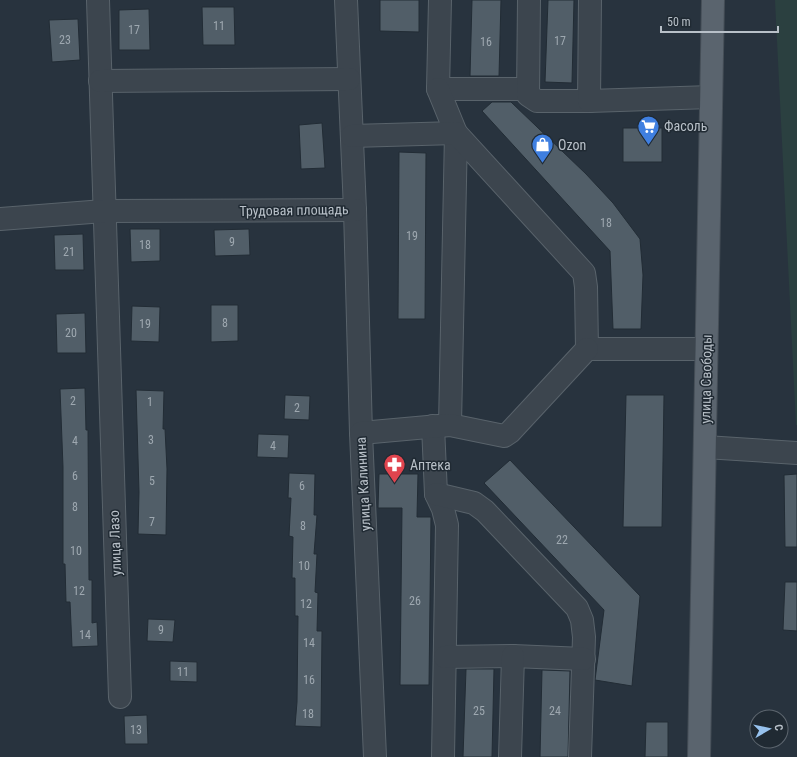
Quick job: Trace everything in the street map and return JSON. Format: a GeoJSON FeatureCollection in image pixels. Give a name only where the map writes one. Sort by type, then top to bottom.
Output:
{"type":"FeatureCollection","features":[{"type":"Feature","properties":{"kind":"main road","name":"улица Свободы"},"geometry":{"type":"LineString","coordinates":[[699,757],[713,0]]}},
{"type":"Feature","properties":{"kind":"street"},"geometry":{"type":"LineString","coordinates":[[98,0],[104,212]]}},
{"type":"Feature","properties":{"kind":"street","name":"Трудовая площадь"},"geometry":{"type":"LineString","coordinates":[[0,218],[104,212],[355,210],[346,0]]}},
{"type":"Feature","properties":{"kind":"street"},"geometry":{"type":"LineString","coordinates":[[361,433],[442,425],[504,436],[510,432],[587,349],[586,287],[584,273],[456,133],[438,89],[440,0]]}},
{"type":"Feature","properties":{"kind":"street"},"geometry":{"type":"LineString","coordinates":[[529,0],[527,89],[528,95],[537,101],[711,97]]}},
{"type":"Feature","properties":{"kind":"street"},"geometry":{"type":"LineString","coordinates":[[589,101],[590,0]]}},
{"type":"Feature","properties":{"kind":"street"},"geometry":{"type":"LineString","coordinates":[[100,81],[350,80]]}},
{"type":"Feature","properties":{"kind":"street"},"geometry":{"type":"LineString","coordinates":[[438,89],[527,89]]}},
{"type":"Feature","properties":{"kind":"street"},"geometry":{"type":"LineString","coordinates":[[352,136],[456,133]]}},
{"type":"Feature","properties":{"kind":"street"},"geometry":{"type":"LineString","coordinates":[[443,757],[447,525],[443,509],[436,494],[442,425],[456,133]]}},
{"type":"Feature","properties":{"kind":"street","name":"улица Калинина"},"geometry":{"type":"LineString","coordinates":[[355,210],[361,433],[375,757]]}},
{"type":"Feature","properties":{"kind":"street","name":"улица Лазо"},"geometry":{"type":"LineString","coordinates":[[104,212],[120,697]]}},
{"type":"Feature","properties":{"kind":"street"},"geometry":{"type":"LineString","coordinates":[[587,349],[706,349]]}},
{"type":"Feature","properties":{"kind":"street"},"geometry":{"type":"LineString","coordinates":[[705,447],[797,453]]}},
{"type":"Feature","properties":{"kind":"street"},"geometry":{"type":"LineString","coordinates":[[436,494],[474,503],[485,511],[577,608],[582,620],[584,659],[580,757]]}},
{"type":"Feature","properties":{"kind":"street"},"geometry":{"type":"LineString","coordinates":[[445,657],[513,656],[584,659]]}},
{"type":"Feature","properties":{"kind":"street"},"geometry":{"type":"LineString","coordinates":[[510,757],[513,656]]}},
{"type":"Feature","properties":{"kind":"green space"},"geometry":{"type":"Polygon","coordinates":[[[775,0],[797,0],[797,425],[796,425],[775,0]]]}},
{"type":"Feature","properties":{"kind":"building"},"geometry":{"type":"Polygon","coordinates":[[[380,0],[419,0],[419,32],[380,31],[380,0]]]}},
{"type":"Feature","properties":{"kind":"building"},"geometry":{"type":"Polygon","coordinates":[[[472,0],[501,0],[499,76],[470,76],[472,0]]]}},
{"type":"Feature","properties":{"kind":"building"},"geometry":{"type":"Polygon","coordinates":[[[548,0],[574,0],[572,83],[545,82],[548,0]]]}},
{"type":"Feature","properties":{"kind":"building"},"geometry":{"type":"Polygon","coordinates":[[[202,7],[234,7],[235,45],[203,45],[202,7]]]}},
{"type":"Feature","properties":{"kind":"building"},"geometry":{"type":"Polygon","coordinates":[[[149,9],[150,50],[119,50],[119,10],[149,9]]]}},
{"type":"Feature","properties":{"kind":"building"},"geometry":{"type":"Polygon","coordinates":[[[78,19],[80,60],[52,62],[49,20],[78,19]]]}},
{"type":"Feature","properties":{"kind":"building"},"geometry":{"type":"Polygon","coordinates":[[[492,102],[511,102],[586,174],[613,203],[640,239],[643,275],[641,329],[613,329],[610,251],[482,111],[492,102]]]}},
{"type":"Feature","properties":{"kind":"building"},"geometry":{"type":"Polygon","coordinates":[[[322,123],[325,168],[301,169],[299,125],[322,123]]]}},
{"type":"Feature","properties":{"kind":"building"},"geometry":{"type":"Polygon","coordinates":[[[623,128],[662,128],[662,162],[623,162],[623,128]]]}},
{"type":"Feature","properties":{"kind":"building"},"geometry":{"type":"Polygon","coordinates":[[[399,152],[426,153],[425,319],[398,319],[399,152]]]}},
{"type":"Feature","properties":{"kind":"building"},"geometry":{"type":"Polygon","coordinates":[[[130,229],[160,229],[160,261],[131,262],[130,229]]]}},
{"type":"Feature","properties":{"kind":"building"},"geometry":{"type":"Polygon","coordinates":[[[249,229],[250,255],[215,256],[214,230],[249,229]]]}},
{"type":"Feature","properties":{"kind":"building"},"geometry":{"type":"Polygon","coordinates":[[[83,234],[84,270],[55,270],[54,235],[83,234]]]}},
{"type":"Feature","properties":{"kind":"building"},"geometry":{"type":"Polygon","coordinates":[[[211,305],[238,305],[238,341],[211,342],[211,305]]]}},
{"type":"Feature","properties":{"kind":"building"},"geometry":{"type":"Polygon","coordinates":[[[132,306],[160,307],[159,342],[131,341],[132,306]]]}},
{"type":"Feature","properties":{"kind":"building"},"geometry":{"type":"Polygon","coordinates":[[[85,313],[86,353],[57,353],[56,314],[85,313]]]}},
{"type":"Feature","properties":{"kind":"building"},"geometry":{"type":"Polygon","coordinates":[[[85,388],[86,430],[88,430],[89,580],[92,580],[92,623],[97,622],[98,646],[72,647],[70,602],[66,602],[65,564],[63,564],[63,467],[60,389],[85,388]]]}},
{"type":"Feature","properties":{"kind":"building"},"geometry":{"type":"Polygon","coordinates":[[[136,390],[164,391],[163,429],[165,429],[167,469],[166,535],[138,534],[139,492],[136,390]]]}},
{"type":"Feature","properties":{"kind":"building"},"geometry":{"type":"Polygon","coordinates":[[[285,395],[310,396],[309,420],[284,419],[285,395]]]}},
{"type":"Feature","properties":{"kind":"building"},"geometry":{"type":"Polygon","coordinates":[[[626,395],[664,395],[662,527],[623,527],[626,395]]]}},
{"type":"Feature","properties":{"kind":"building"},"geometry":{"type":"Polygon","coordinates":[[[258,434],[289,435],[288,458],[257,457],[258,434]]]}},
{"type":"Feature","properties":{"kind":"building"},"geometry":{"type":"Polygon","coordinates":[[[510,460],[640,596],[632,686],[595,680],[604,610],[484,483],[510,460]]]}},
{"type":"Feature","properties":{"kind":"building"},"geometry":{"type":"Polygon","coordinates":[[[289,473],[315,474],[314,515],[317,515],[314,554],[317,554],[315,592],[318,593],[317,631],[322,631],[321,727],[295,726],[297,702],[298,616],[295,616],[295,578],[292,578],[293,537],[289,536],[291,498],[288,498],[289,473]]]}},
{"type":"Feature","properties":{"kind":"building"},"geometry":{"type":"Polygon","coordinates":[[[379,474],[418,474],[417,517],[431,517],[429,685],[400,685],[402,508],[378,508],[379,474]]]}},
{"type":"Feature","properties":{"kind":"building"},"geometry":{"type":"Polygon","coordinates":[[[797,474],[797,547],[785,547],[784,475],[797,474]]]}},
{"type":"Feature","properties":{"kind":"building"},"geometry":{"type":"Polygon","coordinates":[[[785,582],[797,582],[797,631],[783,630],[785,582]]]}},
{"type":"Feature","properties":{"kind":"building"},"geometry":{"type":"Polygon","coordinates":[[[148,619],[175,620],[173,642],[147,641],[148,619]]]}},
{"type":"Feature","properties":{"kind":"building"},"geometry":{"type":"Polygon","coordinates":[[[170,661],[197,662],[197,682],[170,681],[170,661]]]}},
{"type":"Feature","properties":{"kind":"building"},"geometry":{"type":"Polygon","coordinates":[[[466,669],[494,669],[492,757],[463,757],[466,669]]]}},
{"type":"Feature","properties":{"kind":"building"},"geometry":{"type":"Polygon","coordinates":[[[542,670],[570,671],[568,757],[540,757],[542,670]]]}},
{"type":"Feature","properties":{"kind":"building"},"geometry":{"type":"Polygon","coordinates":[[[147,715],[148,744],[125,744],[124,716],[147,715]]]}},
{"type":"Feature","properties":{"kind":"building"},"geometry":{"type":"Polygon","coordinates":[[[646,722],[668,722],[668,757],[645,757],[646,722]]]}},
{"type":"Feature","properties":{"kind":"place","name":"Фасоль"},"geometry":{"type":"Point","coordinates":[648,146]}},
{"type":"Feature","properties":{"kind":"place","name":"Ozon"},"geometry":{"type":"Point","coordinates":[542,164]}},
{"type":"Feature","properties":{"kind":"place","name":"Аптека"},"geometry":{"type":"Point","coordinates":[395,484]}}]}
